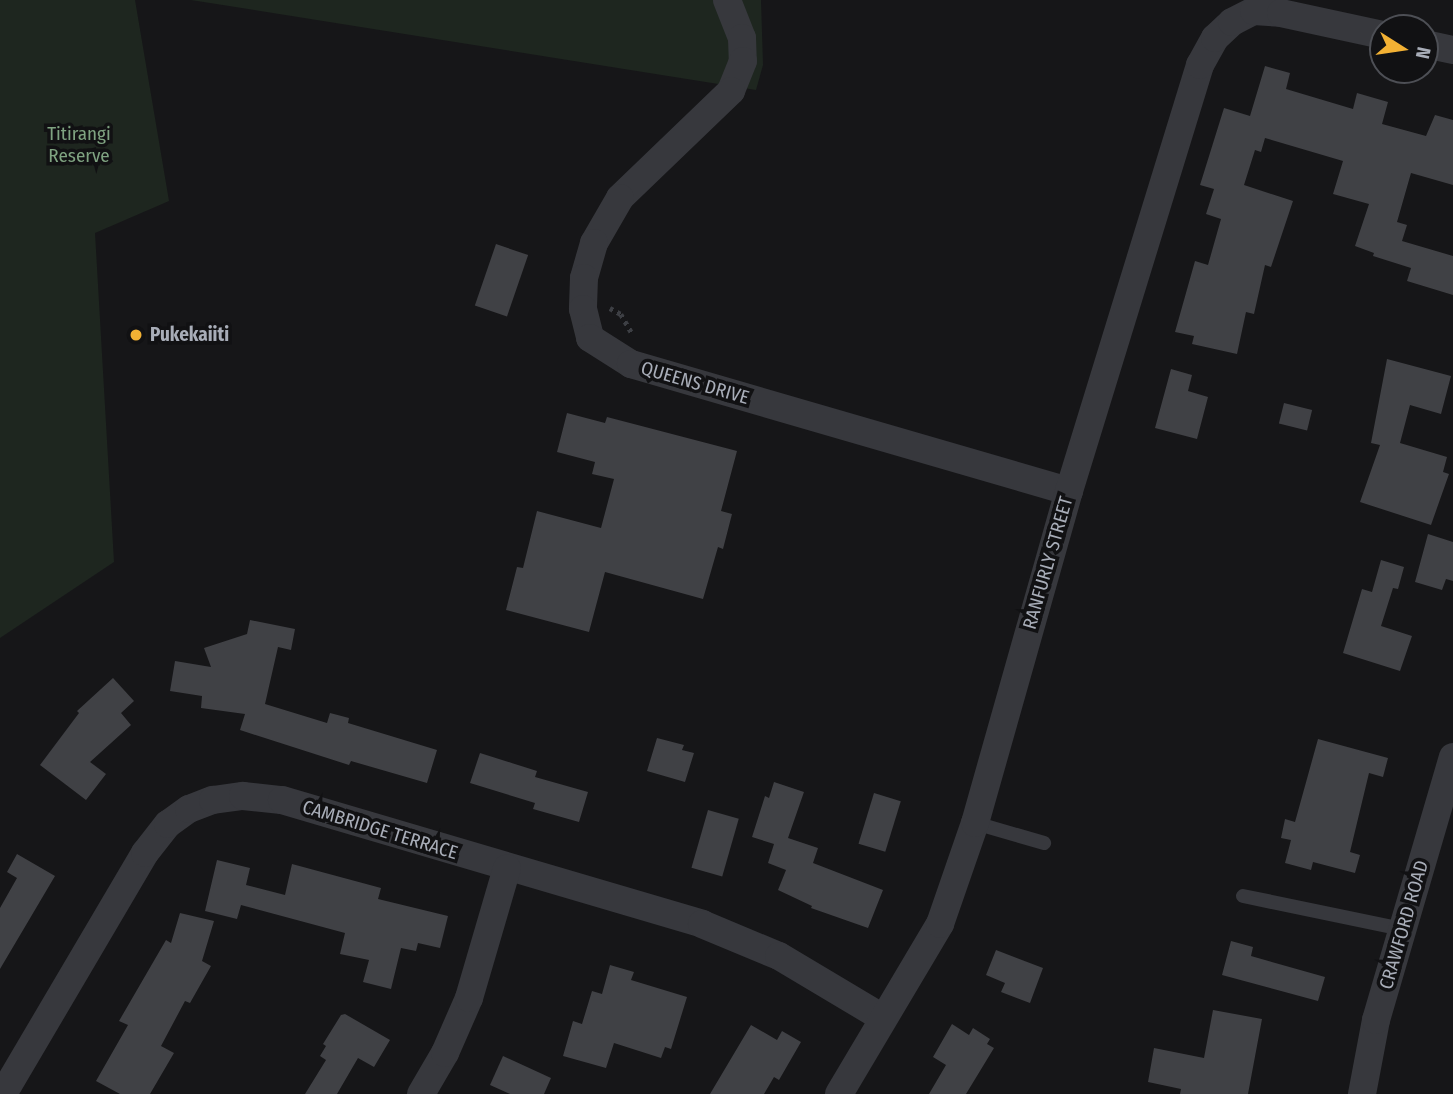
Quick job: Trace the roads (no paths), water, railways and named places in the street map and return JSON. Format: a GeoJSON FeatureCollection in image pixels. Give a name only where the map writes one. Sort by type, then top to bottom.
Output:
{"type":"FeatureCollection","features":[{"type":"Feature","properties":{"kind":"street","name":"QUEENS DRIVE"},"geometry":{"type":"LineString","coordinates":[[727,0],[742,38],[743,61],[731,91],[620,198],[594,243],[584,278],[583,309],[590,338],[631,364],[1069,491]]}},
{"type":"Feature","properties":{"kind":"street","name":"RANFURLY STREET"},"geometry":{"type":"LineString","coordinates":[[839,1094],[940,924],[975,823],[1069,491],[1172,148],[1200,65],[1215,38],[1232,22],[1254,11],[1281,13],[1369,32]]}},
{"type":"Feature","properties":{"kind":"street","name":"CRAWFORD ROAD"},"geometry":{"type":"LineString","coordinates":[[1362,1094],[1376,1020],[1453,757]]}},
{"type":"Feature","properties":{"kind":"street","name":"CAMBRIDGE TERRACE"},"geometry":{"type":"LineString","coordinates":[[3,1094],[145,853],[168,824],[189,809],[213,800],[243,796],[282,800],[742,938],[779,956],[883,1018]]}},
{"type":"Feature","properties":{"kind":"street"},"geometry":{"type":"LineString","coordinates":[[421,1094],[445,1053],[469,998],[507,869]]}},
{"type":"Feature","properties":{"kind":"lane"},"geometry":{"type":"LineString","coordinates":[[975,823],[1044,843]]}},
{"type":"Feature","properties":{"kind":"lane"},"geometry":{"type":"LineString","coordinates":[[1243,896],[1403,929]]}},
{"type":"Feature","properties":{"kind":"place","name":"Pukekaiiti"},"geometry":{"type":"Point","coordinates":[136,335]}},
{"type":"Feature","properties":{"kind":"park label","name":"Titirangi Reserve"},"geometry":{"type":"Point","coordinates":[79,145]}}]}
